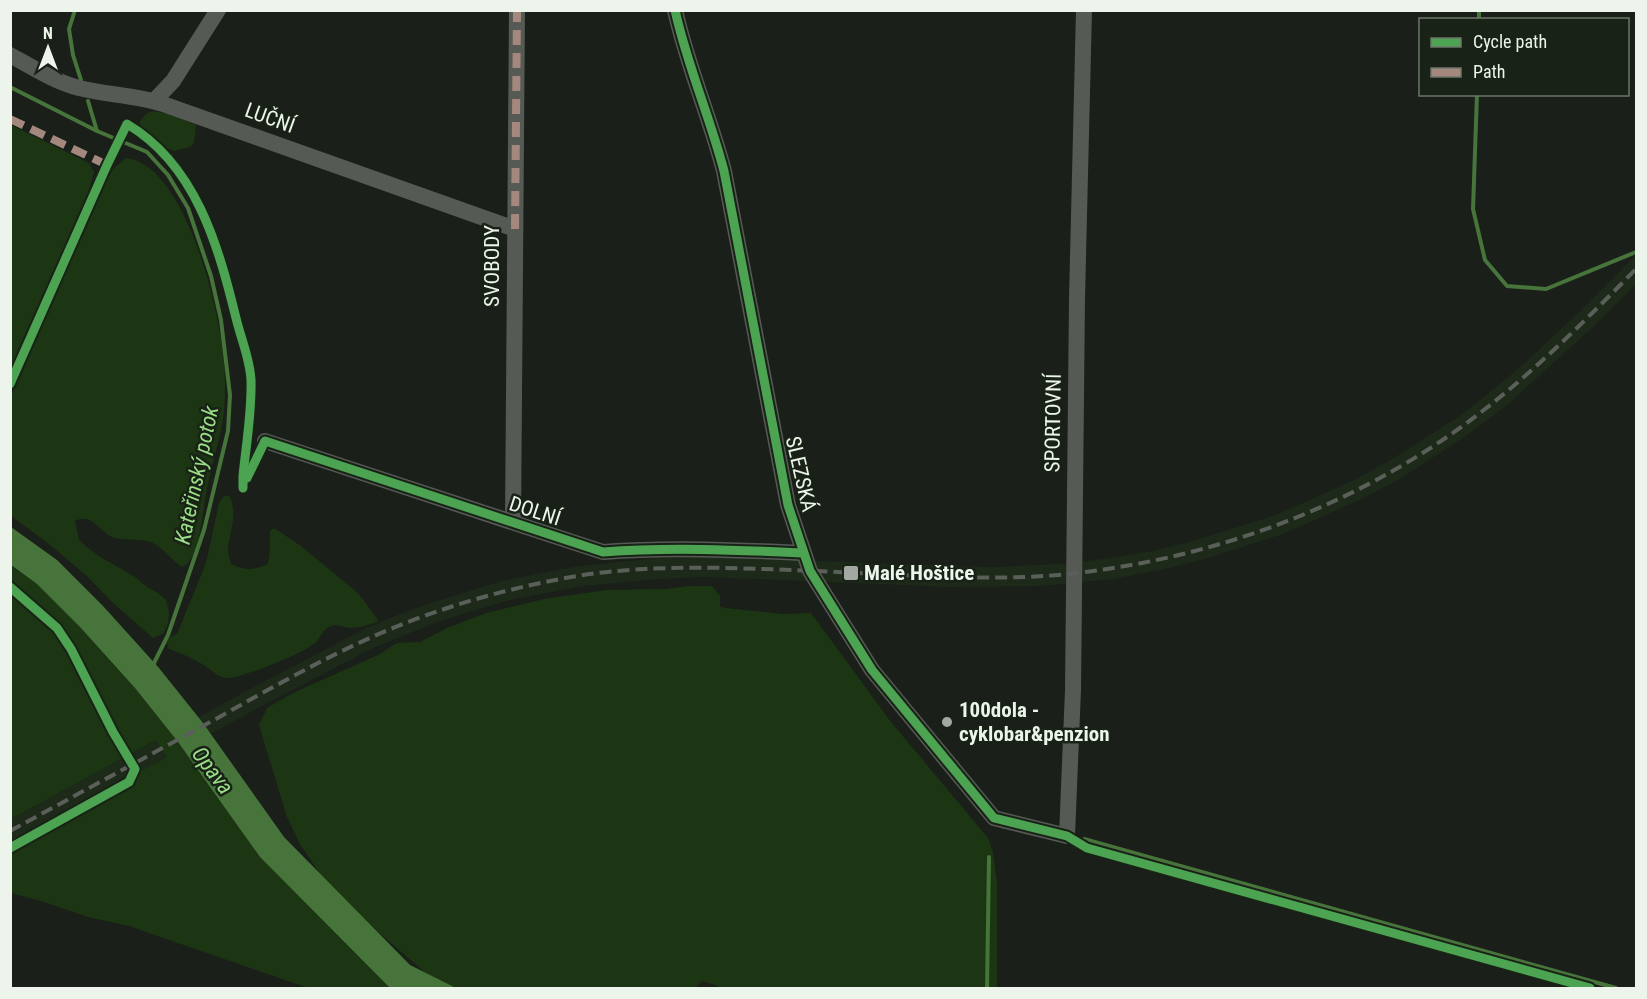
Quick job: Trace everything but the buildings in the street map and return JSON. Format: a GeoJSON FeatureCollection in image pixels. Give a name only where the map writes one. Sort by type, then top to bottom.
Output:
{"type":"FeatureCollection","features":[{"type":"Feature","properties":{"kind":"street"},"geometry":{"type":"LineString","coordinates":[[154,101],[173,81],[218,10]]}},
{"type":"Feature","properties":{"kind":"street","name":"SVOBODY"},"geometry":{"type":"LineString","coordinates":[[513,522],[517,10]]}},
{"type":"Feature","properties":{"kind":"street","name":"SLEZSKÁ"},"geometry":{"type":"LineString","coordinates":[[675,10],[681,38],[715,136],[724,171],[788,505],[810,571],[872,670],[994,818],[1067,836]]}},
{"type":"Feature","properties":{"kind":"street","name":"SPORTOVNÍ"},"geometry":{"type":"LineString","coordinates":[[1067,836],[1073,690],[1077,298],[1084,10]]}},
{"type":"Feature","properties":{"kind":"street","name":"LUČNÍ"},"geometry":{"type":"LineString","coordinates":[[10,55],[72,86],[103,94],[154,101],[515,229]]}},
{"type":"Feature","properties":{"kind":"street","name":"DOLNÍ"},"geometry":{"type":"LineString","coordinates":[[265,441],[603,552],[651,548],[803,553]]}},
{"type":"Feature","properties":{"kind":"shaded area"},"geometry":{"type":"Polygon","coordinates":[[[154,111],[169,114],[196,125],[194,143],[190,147],[174,151],[161,146],[140,125],[140,121],[147,113],[154,111]]]}},
{"type":"Feature","properties":{"kind":"shaded area"},"geometry":{"type":"Polygon","coordinates":[[[11,125],[89,163],[94,172],[88,195],[11,372],[11,125]]]}},
{"type":"Feature","properties":{"kind":"shaded area"},"geometry":{"type":"Polygon","coordinates":[[[126,158],[148,167],[168,188],[185,217],[199,251],[210,288],[218,323],[225,379],[221,430],[199,538],[188,563],[182,567],[153,543],[115,538],[92,521],[81,519],[75,521],[79,540],[89,549],[135,577],[166,600],[169,612],[168,624],[163,634],[153,638],[87,576],[11,516],[11,396],[101,188],[114,168],[126,158]]]}},
{"type":"Feature","properties":{"kind":"shaded area"},"geometry":{"type":"Polygon","coordinates":[[[1636,255],[1636,284],[1591,329],[1507,405],[1469,434],[1400,479],[1362,499],[1283,534],[1205,559],[1161,570],[1113,579],[1041,586],[951,587],[704,577],[582,586],[510,600],[440,621],[373,648],[11,843],[11,819],[250,689],[364,629],[434,602],[505,580],[579,566],[659,558],[704,557],[996,567],[1073,563],[1157,550],[1276,515],[1352,481],[1389,461],[1458,417],[1529,359],[1636,255]]]}},
{"type":"Feature","properties":{"kind":"shaded area"},"geometry":{"type":"Polygon","coordinates":[[[224,496],[229,496],[233,509],[228,550],[231,564],[250,569],[268,564],[270,531],[274,528],[301,546],[358,593],[378,620],[377,622],[353,628],[338,625],[328,627],[316,642],[300,652],[257,670],[226,678],[169,649],[167,643],[169,638],[177,634],[206,563],[219,503],[224,496]]]}},
{"type":"Feature","properties":{"kind":"shaded area"},"geometry":{"type":"Polygon","coordinates":[[[10,565],[37,584],[80,627],[135,688],[178,742],[260,857],[390,988],[308,988],[129,926],[88,917],[11,893],[11,843],[167,757],[156,740],[11,819],[10,565]]]}},
{"type":"Feature","properties":{"kind":"shaded area"},"geometry":{"type":"Polygon","coordinates":[[[712,586],[720,596],[720,606],[725,608],[783,614],[811,613],[891,722],[988,838],[993,852],[997,883],[997,988],[721,988],[702,981],[695,988],[456,988],[427,974],[327,884],[301,846],[287,817],[259,725],[267,708],[291,694],[380,654],[397,643],[420,642],[447,628],[486,613],[544,599],[607,590],[666,589],[712,586]]]}},
{"type":"Feature","properties":{"kind":"water","name":"Opava"},"geometry":{"type":"Polygon","coordinates":[[[11,527],[57,560],[103,606],[159,668],[203,723],[284,837],[410,965],[456,988],[390,988],[260,857],[178,742],[135,688],[80,627],[37,584],[11,565],[11,527]]]}},
{"type":"Feature","properties":{"kind":"waterway"},"geometry":{"type":"LineString","coordinates":[[75,10],[69,29],[73,55],[81,80]]}},
{"type":"Feature","properties":{"kind":"waterway"},"geometry":{"type":"LineString","coordinates":[[1479,10],[1479,18]]}},
{"type":"Feature","properties":{"kind":"waterway","name":"Kateřinský potok"},"geometry":{"type":"LineString","coordinates":[[10,87],[97,131],[147,152],[168,175],[188,208],[211,276],[221,320],[230,395],[228,431],[204,530],[168,635],[152,667]]}},
{"type":"Feature","properties":{"kind":"waterway"},"geometry":{"type":"LineString","coordinates":[[1477,96],[1473,209],[1485,260],[1507,286],[1546,289],[1636,252]]}},
{"type":"Feature","properties":{"kind":"waterway"},"geometry":{"type":"LineString","coordinates":[[88,101],[97,131]]}},
{"type":"Feature","properties":{"kind":"waterway"},"geometry":{"type":"LineString","coordinates":[[1084,839],[1616,988]]}},
{"type":"Feature","properties":{"kind":"waterway"},"geometry":{"type":"LineString","coordinates":[[987,988],[989,857]]}},
{"type":"Feature","properties":{"kind":"railway"},"geometry":{"type":"LineString","coordinates":[[10,831],[352,646],[447,608],[525,587],[600,573],[671,568],[764,569],[967,577],[1061,575],[1180,555],[1231,541],[1329,504],[1421,454],[1464,425],[1532,370],[1636,269]]}},
{"type":"Feature","properties":{"kind":"marked path"},"geometry":{"type":"LineString","coordinates":[[515,229],[517,10]]}},
{"type":"Feature","properties":{"kind":"marked path"},"geometry":{"type":"LineString","coordinates":[[10,119],[107,165]]}},
{"type":"Feature","properties":{"kind":"cycle path"},"geometry":{"type":"LineString","coordinates":[[675,10],[724,171],[788,505],[810,571],[872,670],[994,818],[1067,836],[1087,848],[1590,988]]}},
{"type":"Feature","properties":{"kind":"cycle path"},"geometry":{"type":"LineString","coordinates":[[10,384],[127,124],[151,141],[171,161],[187,184],[201,209],[221,263],[247,357],[251,380],[243,488]]}},
{"type":"Feature","properties":{"kind":"cycle path"},"geometry":{"type":"LineString","coordinates":[[247,478],[265,441],[603,552],[678,549],[803,553]]}},
{"type":"Feature","properties":{"kind":"cycle path"},"geometry":{"type":"LineString","coordinates":[[10,587],[57,628],[71,649],[113,732],[135,769],[129,782],[10,848]]}},
{"type":"Feature","properties":{"kind":"place","name":"Malé Hoštice"},"geometry":{"type":"Point","coordinates":[851,573]}},
{"type":"Feature","properties":{"kind":"place","name":"100dola - cyklobar&penzion"},"geometry":{"type":"Point","coordinates":[947,722]}}]}
